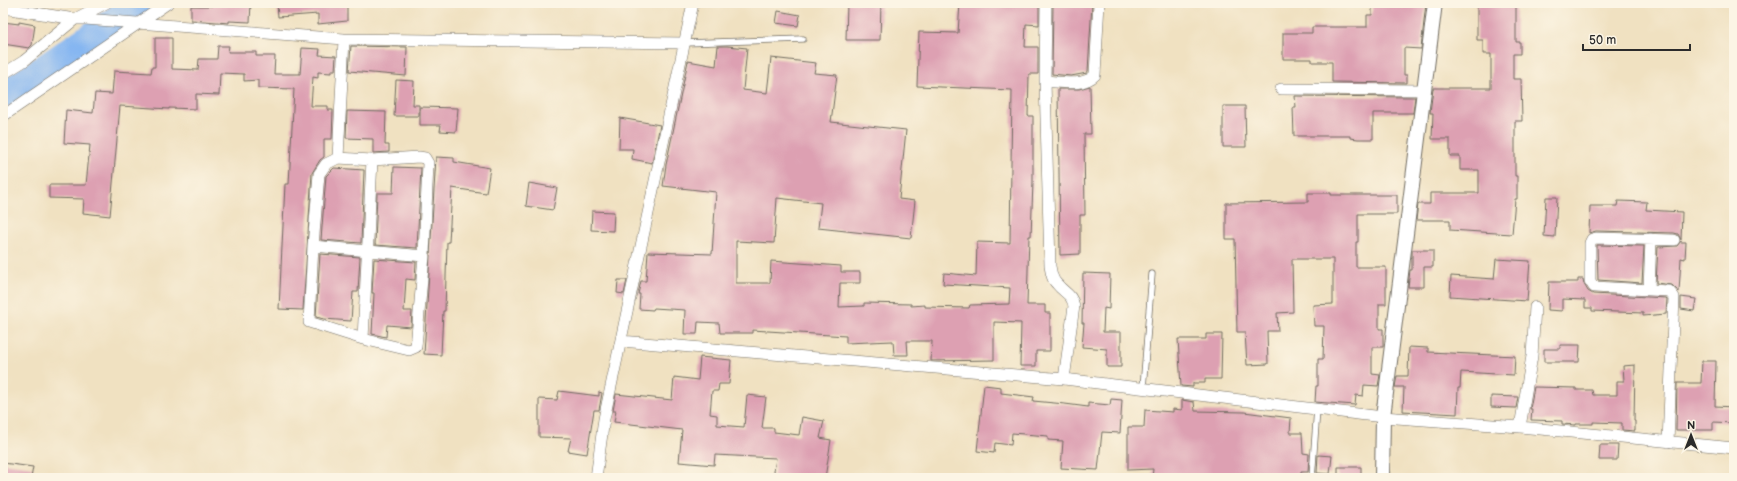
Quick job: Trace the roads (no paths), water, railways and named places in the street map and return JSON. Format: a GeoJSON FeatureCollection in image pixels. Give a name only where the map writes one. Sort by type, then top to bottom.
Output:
{"type":"FeatureCollection","features":[{"type":"Feature","properties":{"kind":"street"},"geometry":{"type":"LineString","coordinates":[[3,74],[24,61],[80,19],[106,3]]}},
{"type":"Feature","properties":{"kind":"street"},"geometry":{"type":"LineString","coordinates":[[3,116],[133,23],[168,3]]}},
{"type":"Feature","properties":{"kind":"street"},"geometry":{"type":"LineString","coordinates":[[596,478],[604,419],[693,3]]}},
{"type":"Feature","properties":{"kind":"street"},"geometry":{"type":"LineString","coordinates":[[1046,3],[1045,81],[1051,271],[1056,284],[1067,292],[1073,299],[1074,306],[1064,379]]}},
{"type":"Feature","properties":{"kind":"street"},"geometry":{"type":"LineString","coordinates":[[1045,81],[1082,82],[1088,81],[1095,75],[1099,3]]}},
{"type":"Feature","properties":{"kind":"street"},"geometry":{"type":"LineString","coordinates":[[1382,478],[1383,418],[1434,3]]}},
{"type":"Feature","properties":{"kind":"street"},"geometry":{"type":"LineString","coordinates":[[3,8],[80,19],[344,39],[684,43]]}},
{"type":"Feature","properties":{"kind":"street"},"geometry":{"type":"LineString","coordinates":[[338,158],[344,39]]}},
{"type":"Feature","properties":{"kind":"street"},"geometry":{"type":"LineString","coordinates":[[1281,89],[1424,90]]}},
{"type":"Feature","properties":{"kind":"street"},"geometry":{"type":"LineString","coordinates":[[419,157],[425,158],[428,162],[424,256],[416,346],[409,350],[364,339],[309,322],[319,174],[326,164],[338,158],[372,160],[419,157]]}},
{"type":"Feature","properties":{"kind":"street"},"geometry":{"type":"LineString","coordinates":[[364,339],[372,160]]}},
{"type":"Feature","properties":{"kind":"street"},"geometry":{"type":"LineString","coordinates":[[1668,442],[1674,297],[1669,291],[1598,289],[1592,285],[1590,281],[1590,243],[1596,238],[1674,240]]}},
{"type":"Feature","properties":{"kind":"street"},"geometry":{"type":"LineString","coordinates":[[1649,290],[1651,239]]}},
{"type":"Feature","properties":{"kind":"street"},"geometry":{"type":"LineString","coordinates":[[313,246],[424,256]]}},
{"type":"Feature","properties":{"kind":"street"},"geometry":{"type":"LineString","coordinates":[[1520,427],[1532,356],[1535,307]]}},
{"type":"Feature","properties":{"kind":"street"},"geometry":{"type":"LineString","coordinates":[[621,341],[1064,379],[1383,418],[1520,427],[1734,448]]}},
{"type":"Feature","properties":{"kind":"lane"},"geometry":{"type":"LineString","coordinates":[[684,43],[803,39]]}},
{"type":"Feature","properties":{"kind":"lane"},"geometry":{"type":"LineString","coordinates":[[1143,388],[1152,274]]}},
{"type":"Feature","properties":{"kind":"lane"},"geometry":{"type":"LineString","coordinates":[[1312,478],[1317,409]]}},
{"type":"Feature","properties":{"kind":"waterway"},"geometry":{"type":"LineString","coordinates":[[3,95],[138,3]]}}]}
